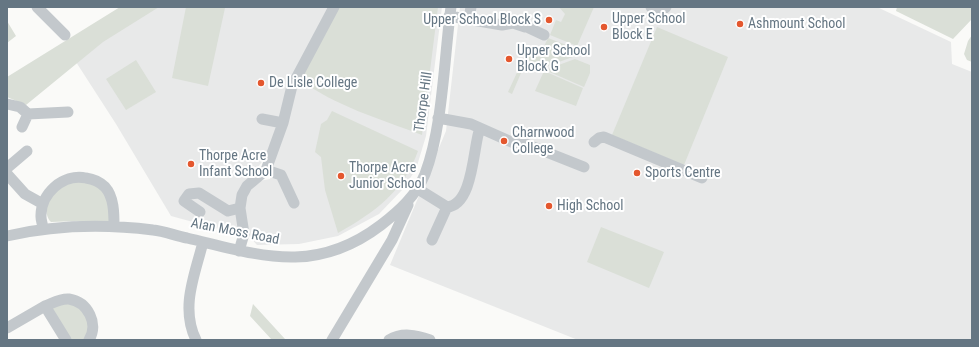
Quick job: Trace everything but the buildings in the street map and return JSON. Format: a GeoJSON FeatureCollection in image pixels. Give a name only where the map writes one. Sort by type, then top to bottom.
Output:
{"type":"FeatureCollection","features":[{"type":"Feature","properties":{"kind":"street"},"geometry":{"type":"LineString","coordinates":[[37,7],[64,35]]}},
{"type":"Feature","properties":{"kind":"street"},"geometry":{"type":"LineString","coordinates":[[239,251],[244,234],[240,208],[242,195],[246,186],[266,170],[283,123],[292,86],[334,7]]}},
{"type":"Feature","properties":{"kind":"street"},"geometry":{"type":"LineString","coordinates":[[469,19],[471,7]]}},
{"type":"Feature","properties":{"kind":"street"},"geometry":{"type":"LineString","coordinates":[[651,7],[662,10],[666,7]]}},
{"type":"Feature","properties":{"kind":"street"},"geometry":{"type":"LineString","coordinates":[[450,12],[469,19],[502,25],[513,23],[527,27],[544,35]]}},
{"type":"Feature","properties":{"kind":"street","name":"Thorpe Hill"},"geometry":{"type":"LineString","coordinates":[[332,340],[392,240],[429,161],[438,118],[450,12]]}},
{"type":"Feature","properties":{"kind":"street"},"geometry":{"type":"LineString","coordinates":[[7,104],[20,107],[28,114],[41,112],[68,112]]}},
{"type":"Feature","properties":{"kind":"street"},"geometry":{"type":"LineString","coordinates":[[22,127],[28,114]]}},
{"type":"Feature","properties":{"kind":"street"},"geometry":{"type":"LineString","coordinates":[[438,118],[471,124],[516,144],[526,144],[584,167]]}},
{"type":"Feature","properties":{"kind":"street"},"geometry":{"type":"LineString","coordinates":[[262,119],[283,123]]}},
{"type":"Feature","properties":{"kind":"street"},"geometry":{"type":"LineString","coordinates":[[432,240],[447,207],[456,202],[464,192],[472,169],[480,128]]}},
{"type":"Feature","properties":{"kind":"street"},"geometry":{"type":"LineString","coordinates":[[594,142],[599,138],[604,137],[702,178]]}},
{"type":"Feature","properties":{"kind":"street"},"geometry":{"type":"LineString","coordinates":[[7,168],[27,151]]}},
{"type":"Feature","properties":{"kind":"street"},"geometry":{"type":"LineString","coordinates":[[266,170],[281,175],[294,203]]}},
{"type":"Feature","properties":{"kind":"street"},"geometry":{"type":"LineString","coordinates":[[7,174],[25,194],[43,204]]}},
{"type":"Feature","properties":{"kind":"street"},"geometry":{"type":"LineString","coordinates":[[43,229],[41,216],[43,204],[49,192],[58,184],[69,178],[81,176],[94,180],[105,187],[114,211],[114,226]]}},
{"type":"Feature","properties":{"kind":"street"},"geometry":{"type":"LineString","coordinates":[[415,193],[447,207]]}},
{"type":"Feature","properties":{"kind":"street","name":"Thorpe Hill"},"geometry":{"type":"LineString","coordinates":[[389,219],[415,193]]}},
{"type":"Feature","properties":{"kind":"street"},"geometry":{"type":"LineString","coordinates":[[200,212],[184,201],[189,194],[199,194],[228,211],[240,208]]}},
{"type":"Feature","properties":{"kind":"street"},"geometry":{"type":"LineString","coordinates":[[389,219],[392,240]]}},
{"type":"Feature","properties":{"kind":"street","name":"Alan Moss Road"},"geometry":{"type":"LineString","coordinates":[[7,236],[43,229],[114,226],[155,230],[262,256],[292,258],[325,253],[355,242],[368,235],[389,219]]}},
{"type":"Feature","properties":{"kind":"street"},"geometry":{"type":"LineString","coordinates":[[196,340],[189,319],[189,294],[203,242]]}},
{"type":"Feature","properties":{"kind":"street"},"geometry":{"type":"LineString","coordinates":[[7,328],[45,306],[60,300],[68,299],[83,305],[92,319],[93,328],[89,340]]}},
{"type":"Feature","properties":{"kind":"street"},"geometry":{"type":"LineString","coordinates":[[45,306],[66,340]]}},
{"type":"Feature","properties":{"kind":"street"},"geometry":{"type":"LineString","coordinates":[[389,340],[395,336],[409,334],[430,340]]}},
{"type":"Feature","properties":{"kind":"shaded area"},"geometry":{"type":"Polygon","coordinates":[[[120,7],[159,7],[103,42],[26,105],[7,97],[7,77],[120,7]]]}},
{"type":"Feature","properties":{"kind":"shaded area"},"geometry":{"type":"Polygon","coordinates":[[[153,7],[442,7],[426,136],[416,169],[403,189],[379,214],[338,236],[299,244],[257,245],[249,236],[243,199],[259,181],[270,179],[273,173],[264,159],[242,189],[240,196],[237,234],[171,216],[116,124],[76,62],[121,26],[153,7]]]}},
{"type":"Feature","properties":{"kind":"shaded area"},"geometry":{"type":"Polygon","coordinates":[[[186,7],[225,8],[208,86],[172,78],[186,7]]]}},
{"type":"Feature","properties":{"kind":"shaded area"},"geometry":{"type":"Polygon","coordinates":[[[339,7],[438,7],[422,135],[343,104],[313,89],[299,79],[339,7]]]}},
{"type":"Feature","properties":{"kind":"shaded area"},"geometry":{"type":"Polygon","coordinates":[[[460,7],[877,7],[951,42],[952,64],[972,72],[972,340],[578,340],[390,265],[446,131],[460,7]]]}},
{"type":"Feature","properties":{"kind":"shaded area"},"geometry":{"type":"Polygon","coordinates":[[[559,7],[594,7],[577,46],[550,35],[556,20],[561,22],[565,14],[559,7]]]}},
{"type":"Feature","properties":{"kind":"shaded area"},"geometry":{"type":"Polygon","coordinates":[[[897,7],[971,7],[972,19],[953,39],[896,11],[897,7]]]}},
{"type":"Feature","properties":{"kind":"shaded area"},"geometry":{"type":"Polygon","coordinates":[[[7,21],[16,36],[7,43],[7,21]]]}},
{"type":"Feature","properties":{"kind":"shaded area"},"geometry":{"type":"Polygon","coordinates":[[[657,27],[728,57],[684,165],[612,135],[657,27]]]}},
{"type":"Feature","properties":{"kind":"shaded area"},"geometry":{"type":"Polygon","coordinates":[[[972,35],[972,62],[967,60],[964,54],[968,41],[972,35]]]}},
{"type":"Feature","properties":{"kind":"shaded area"},"geometry":{"type":"Polygon","coordinates":[[[548,38],[582,51],[581,54],[545,67],[527,59],[512,94],[508,92],[527,51],[539,57],[548,38]]]}},
{"type":"Feature","properties":{"kind":"shaded area"},"geometry":{"type":"Polygon","coordinates":[[[575,59],[590,65],[590,73],[584,87],[545,70],[575,59]]]}},
{"type":"Feature","properties":{"kind":"shaded area"},"geometry":{"type":"Polygon","coordinates":[[[136,60],[156,92],[126,110],[106,79],[136,60]]]}},
{"type":"Feature","properties":{"kind":"shaded area"},"geometry":{"type":"Polygon","coordinates":[[[544,71],[583,88],[576,106],[535,91],[544,71]]]}},
{"type":"Feature","properties":{"kind":"shaded area"},"geometry":{"type":"Polygon","coordinates":[[[332,111],[418,151],[404,178],[386,200],[376,209],[338,233],[325,190],[321,157],[315,152],[321,124],[327,120],[332,111]]]}},
{"type":"Feature","properties":{"kind":"shaded area"},"geometry":{"type":"Polygon","coordinates":[[[69,178],[105,187],[114,226],[76,221],[51,222],[47,215],[49,192],[69,178]]]}},
{"type":"Feature","properties":{"kind":"shaded area"},"geometry":{"type":"Polygon","coordinates":[[[601,227],[664,252],[649,288],[587,262],[601,227]]]}},
{"type":"Feature","properties":{"kind":"shaded area"},"geometry":{"type":"Polygon","coordinates":[[[60,300],[88,310],[89,340],[66,340],[45,306],[60,300]]]}},
{"type":"Feature","properties":{"kind":"shaded area"},"geometry":{"type":"Polygon","coordinates":[[[253,304],[286,340],[272,340],[250,316],[253,304]]]}},
{"type":"Feature","properties":{"kind":"place","name":"Upper School Block S"},"geometry":{"type":"Point","coordinates":[549,20]}},
{"type":"Feature","properties":{"kind":"place","name":"Ashmount School"},"geometry":{"type":"Point","coordinates":[740,24]}},
{"type":"Feature","properties":{"kind":"place","name":"Upper School Block E"},"geometry":{"type":"Point","coordinates":[604,27]}},
{"type":"Feature","properties":{"kind":"place","name":"Upper School Block G"},"geometry":{"type":"Point","coordinates":[509,59]}},
{"type":"Feature","properties":{"kind":"place","name":"De Lisle College"},"geometry":{"type":"Point","coordinates":[261,83]}},
{"type":"Feature","properties":{"kind":"place","name":"Charnwood College"},"geometry":{"type":"Point","coordinates":[504,141]}},
{"type":"Feature","properties":{"kind":"place","name":"Thorpe Acre Infant School"},"geometry":{"type":"Point","coordinates":[191,164]}},
{"type":"Feature","properties":{"kind":"place","name":"Sports Centre"},"geometry":{"type":"Point","coordinates":[637,173]}},
{"type":"Feature","properties":{"kind":"place","name":"Thorpe Acre Junior School"},"geometry":{"type":"Point","coordinates":[341,176]}},
{"type":"Feature","properties":{"kind":"place","name":"High School"},"geometry":{"type":"Point","coordinates":[549,206]}}]}
